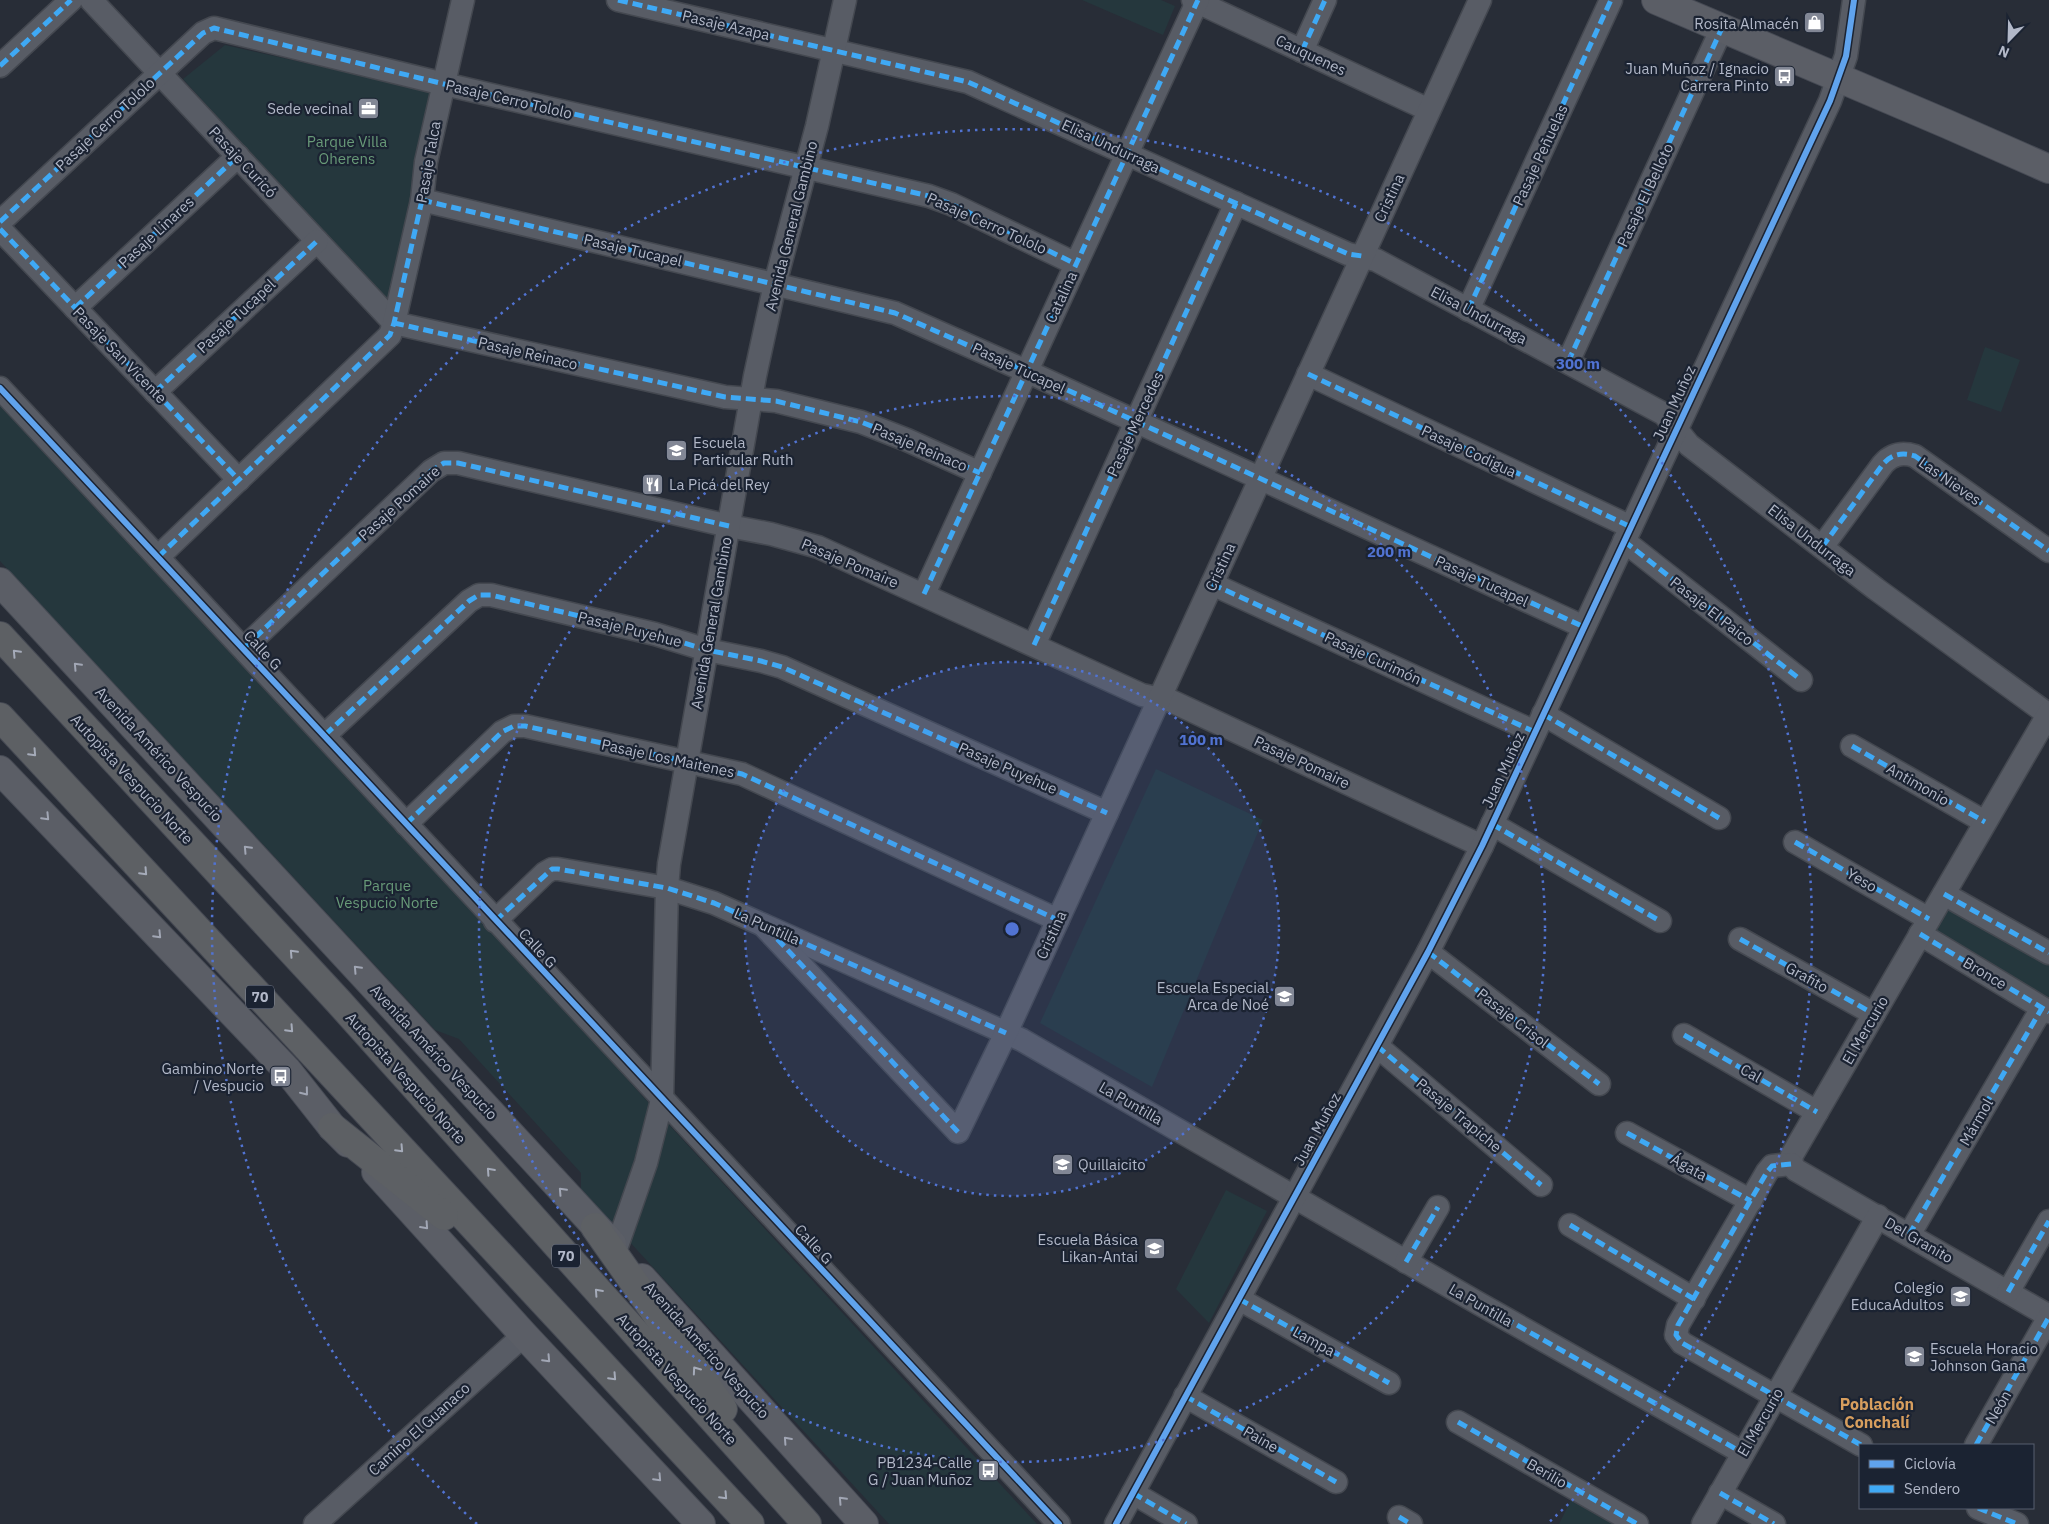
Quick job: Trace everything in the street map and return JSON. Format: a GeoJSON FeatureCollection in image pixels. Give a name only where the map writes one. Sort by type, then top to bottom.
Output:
{"type":"FeatureCollection","features":[{"type":"Feature","properties":{"kind":"highway","name":"Autopista Vespucio Norte"},"geometry":{"type":"LineString","coordinates":[[0,636],[338,1001],[801,1517]]}},
{"type":"Feature","properties":{"kind":"highway","name":"70"},"geometry":{"type":"LineString","coordinates":[[0,717],[750,1524]]}},
{"type":"Feature","properties":{"kind":"highway"},"geometry":{"type":"LineString","coordinates":[[332,1126],[520,1278]]}},
{"type":"Feature","properties":{"kind":"highway"},"geometry":{"type":"LineString","coordinates":[[595,1227],[801,1517]]}},
{"type":"Feature","properties":{"kind":"main road"},"geometry":{"type":"LineString","coordinates":[[1656,0],[2049,169]]}},
{"type":"Feature","properties":{"kind":"main road","name":"Avenida Américo Vespucio"},"geometry":{"type":"LineString","coordinates":[[0,582],[616,1249],[864,1524]]}},
{"type":"Feature","properties":{"kind":"main road"},"geometry":{"type":"LineString","coordinates":[[0,770],[288,1070],[332,1126],[701,1524]]}},
{"type":"Feature","properties":{"kind":"street"},"geometry":{"type":"LineString","coordinates":[[0,66],[71,0]]}},
{"type":"Feature","properties":{"kind":"street","name":"Pasaje Curicó"},"geometry":{"type":"LineString","coordinates":[[91,0],[394,323]]}},
{"type":"Feature","properties":{"kind":"street","name":"Pasaje Talca"},"geometry":{"type":"LineString","coordinates":[[394,323],[422,200],[426,162],[463,0]]}},
{"type":"Feature","properties":{"kind":"street","name":"Pasaje Azapa"},"geometry":{"type":"LineString","coordinates":[[618,0],[834,50]]}},
{"type":"Feature","properties":{"kind":"street","name":"Avenida General Gambino"},"geometry":{"type":"LineString","coordinates":[[616,1249],[646,1163],[662,1100],[666,888],[669,864],[750,400],[775,284],[807,167],[845,0]]}},
{"type":"Feature","properties":{"kind":"street"},"geometry":{"type":"LineString","coordinates":[[1302,50],[1325,0]]}},
{"type":"Feature","properties":{"kind":"street","name":"Cristina"},"geometry":{"type":"LineString","coordinates":[[763,925],[958,1132],[1006,1033],[1480,0]]}},
{"type":"Feature","properties":{"kind":"street","name":"Pasaje Peñuelas"},"geometry":{"type":"LineString","coordinates":[[1468,310],[1611,0]]}},
{"type":"Feature","properties":{"kind":"street","name":"Juan Muñoz"},"geometry":{"type":"LineString","coordinates":[[1116,1524],[1428,952],[1482,846],[1839,79],[1846,56],[1854,0]]}},
{"type":"Feature","properties":{"kind":"street","name":"Cauquenes"},"geometry":{"type":"LineString","coordinates":[[1196,1],[1429,110]]}},
{"type":"Feature","properties":{"kind":"street","name":"Catalina"},"geometry":{"type":"LineString","coordinates":[[924,594],[1196,1]]}},
{"type":"Feature","properties":{"kind":"street","name":"Pasaje Cerro Tololo"},"geometry":{"type":"LineString","coordinates":[[0,222],[203,33],[214,28],[444,84],[939,199],[1076,264]]}},
{"type":"Feature","properties":{"kind":"street","name":"Pasaje El Belloto"},"geometry":{"type":"LineString","coordinates":[[1568,362],[1722,28]]}},
{"type":"Feature","properties":{"kind":"street","name":"Elisa Undurraga"},"geometry":{"type":"LineString","coordinates":[[834,50],[968,82],[1348,254],[1376,260],[1664,414],[1689,445],[1915,618],[2049,714]]}},
{"type":"Feature","properties":{"kind":"street","name":"Pasaje Linares"},"geometry":{"type":"LineString","coordinates":[[75,308],[238,156]]}},
{"type":"Feature","properties":{"kind":"street","name":"Pasaje Tucapel"},"geometry":{"type":"LineString","coordinates":[[422,200],[895,313],[1584,628]]}},
{"type":"Feature","properties":{"kind":"street","name":"Pasaje Mercedes"},"geometry":{"type":"LineString","coordinates":[[1034,645],[1236,203]]}},
{"type":"Feature","properties":{"kind":"street","name":"Pasaje San Vicente"},"geometry":{"type":"LineString","coordinates":[[0,230],[239,480]]}},
{"type":"Feature","properties":{"kind":"street","name":"Pasaje Tucapel"},"geometry":{"type":"LineString","coordinates":[[155,392],[317,241]]}},
{"type":"Feature","properties":{"kind":"street"},"geometry":{"type":"LineString","coordinates":[[158,557],[386,340],[394,323]]}},
{"type":"Feature","properties":{"kind":"street","name":"Pasaje Reinaco"},"geometry":{"type":"LineString","coordinates":[[394,323],[725,397],[776,402],[868,425],[907,440],[980,473]]}},
{"type":"Feature","properties":{"kind":"street","name":"Pasaje Codigua"},"geometry":{"type":"LineString","coordinates":[[1308,374],[1627,534]]}},
{"type":"Feature","properties":{"kind":"street","name":"Calle G"},"geometry":{"type":"LineString","coordinates":[[0,388],[1059,1524]]}},
{"type":"Feature","properties":{"kind":"street","name":"Las Nieves"},"geometry":{"type":"LineString","coordinates":[[1822,547],[1882,464],[1894,455],[1901,454],[1915,456],[2049,551]]}},
{"type":"Feature","properties":{"kind":"street","name":"Pasaje Pomaire"},"geometry":{"type":"LineString","coordinates":[[244,648],[431,471],[444,463],[458,463],[771,534],[818,547],[1142,695],[1172,701],[1482,846]]}},
{"type":"Feature","properties":{"kind":"street","name":"Pasaje El Paico"},"geometry":{"type":"LineString","coordinates":[[1627,534],[1801,680]]}},
{"type":"Feature","properties":{"kind":"street","name":"Pasaje Curimón"},"geometry":{"type":"LineString","coordinates":[[1212,584],[1539,723],[1718,818]]}},
{"type":"Feature","properties":{"kind":"street","name":"Pasaje Puyehue"},"geometry":{"type":"LineString","coordinates":[[325,735],[469,601],[479,595],[491,595],[636,630],[707,650],[761,661],[801,675],[1107,813]]}},
{"type":"Feature","properties":{"kind":"street","name":"El Mercurio"},"geometry":{"type":"LineString","coordinates":[[1790,1164],[1792,1155],[2049,714]]}},
{"type":"Feature","properties":{"kind":"street","name":"Pasaje Los Maitenes"},"geometry":{"type":"LineString","coordinates":[[406,824],[502,732],[514,726],[525,726],[730,770],[758,781],[1058,920]]}},
{"type":"Feature","properties":{"kind":"street","name":"Antimonio"},"geometry":{"type":"LineString","coordinates":[[1852,746],[1985,822]]}},
{"type":"Feature","properties":{"kind":"street"},"geometry":{"type":"LineString","coordinates":[[1492,824],[1660,921]]}},
{"type":"Feature","properties":{"kind":"street","name":"Yeso"},"geometry":{"type":"LineString","coordinates":[[1795,842],[1925,926]]}},
{"type":"Feature","properties":{"kind":"street","name":"La Puntilla"},"geometry":{"type":"LineString","coordinates":[[495,921],[552,869],[558,868],[666,888],[714,903],[1022,1040],[1406,1262],[1743,1453]]}},
{"type":"Feature","properties":{"kind":"street"},"geometry":{"type":"LineString","coordinates":[[1944,894],[2049,953]]}},
{"type":"Feature","properties":{"kind":"street","name":"Bronce"},"geometry":{"type":"LineString","coordinates":[[1925,926],[2046,1010]]}},
{"type":"Feature","properties":{"kind":"street","name":"Grafito"},"geometry":{"type":"LineString","coordinates":[[1740,939],[1874,1014]]}},
{"type":"Feature","properties":{"kind":"street","name":"Pasaje Crisol"},"geometry":{"type":"LineString","coordinates":[[1428,952],[1599,1084]]}},
{"type":"Feature","properties":{"kind":"street","name":"Mármol"},"geometry":{"type":"LineString","coordinates":[[1909,1235],[2046,1010]]}},
{"type":"Feature","properties":{"kind":"street","name":"Cal"},"geometry":{"type":"LineString","coordinates":[[1684,1035],[1817,1112]]}},
{"type":"Feature","properties":{"kind":"street","name":"Pasaje Trapiche"},"geometry":{"type":"LineString","coordinates":[[1376,1046],[1542,1185]]}},
{"type":"Feature","properties":{"kind":"street","name":"Ágata"},"geometry":{"type":"LineString","coordinates":[[1627,1133],[1751,1201]]}},
{"type":"Feature","properties":{"kind":"street"},"geometry":{"type":"LineString","coordinates":[[1790,1164],[1772,1166],[1676,1330],[1676,1335],[1682,1343],[1859,1444]]}},
{"type":"Feature","properties":{"kind":"street","name":"Del Granito"},"geometry":{"type":"LineString","coordinates":[[1790,1164],[1796,1170],[2049,1316]]}},
{"type":"Feature","properties":{"kind":"street"},"geometry":{"type":"LineString","coordinates":[[1406,1262],[1438,1207]]}},
{"type":"Feature","properties":{"kind":"street","name":"El Mercurio"},"geometry":{"type":"LineString","coordinates":[[1703,1524],[1878,1216]]}},
{"type":"Feature","properties":{"kind":"street"},"geometry":{"type":"LineString","coordinates":[[2008,1292],[2049,1221]]}},
{"type":"Feature","properties":{"kind":"street"},"geometry":{"type":"LineString","coordinates":[[1570,1225],[1694,1299]]}},
{"type":"Feature","properties":{"kind":"street","name":"Lampa"},"geometry":{"type":"LineString","coordinates":[[1239,1299],[1389,1383]]}},
{"type":"Feature","properties":{"kind":"street","name":"Neón"},"geometry":{"type":"LineString","coordinates":[[1977,1444],[2049,1316]]}},
{"type":"Feature","properties":{"kind":"street","name":"Camino El Guanaco"},"geometry":{"type":"LineString","coordinates":[[315,1524],[524,1335]]}},
{"type":"Feature","properties":{"kind":"street","name":"Paine"},"geometry":{"type":"LineString","coordinates":[[1185,1396],[1336,1482]]}},
{"type":"Feature","properties":{"kind":"street","name":"Berilio"},"geometry":{"type":"LineString","coordinates":[[1458,1422],[1637,1524]]}},
{"type":"Feature","properties":{"kind":"street"},"geometry":{"type":"LineString","coordinates":[[1132,1492],[1186,1524]]}},
{"type":"Feature","properties":{"kind":"street"},"geometry":{"type":"LineString","coordinates":[[1720,1493],[1774,1524]]}},
{"type":"Feature","properties":{"kind":"street"},"geometry":{"type":"LineString","coordinates":[[1980,1509],[2017,1524]]}},
{"type":"Feature","properties":{"kind":"green space"},"geometry":{"type":"Polygon","coordinates":[[[1082,0],[1161,0],[1175,6],[1163,35],[1082,0]]]}},
{"type":"Feature","properties":{"kind":"green space","name":"Parque Villa Oherens"},"geometry":{"type":"Polygon","coordinates":[[[225,45],[409,86],[436,90],[391,298],[383,300],[183,79],[225,45]]]}},
{"type":"Feature","properties":{"kind":"green space"},"geometry":{"type":"Polygon","coordinates":[[[1985,347],[2020,360],[2001,412],[1967,400],[1985,347]]]}},
{"type":"Feature","properties":{"kind":"green space","name":"Parque Vespucio Norte"},"geometry":{"type":"Polygon","coordinates":[[[0,395],[431,857],[637,1090],[1037,1524],[889,1524],[581,1189],[581,1173],[459,1039],[435,1030],[0,561],[0,395]]]}},
{"type":"Feature","properties":{"kind":"green space"},"geometry":{"type":"Polygon","coordinates":[[[1156,769],[1263,820],[1152,1087],[1040,1023],[1156,769]]]}},
{"type":"Feature","properties":{"kind":"green space"},"geometry":{"type":"Polygon","coordinates":[[[1946,906],[2049,964],[2049,1001],[1930,933],[1946,906]]]}},
{"type":"Feature","properties":{"kind":"green space"},"geometry":{"type":"Polygon","coordinates":[[[1226,1190],[1267,1211],[1209,1323],[1176,1289],[1226,1190]]]}},
{"type":"Feature","properties":{"kind":"green space"},"geometry":{"type":"Polygon","coordinates":[[[1571,1500],[1613,1524],[1559,1524],[1571,1500]]]}},
{"type":"Feature","properties":{"kind":"marked path"},"geometry":{"type":"LineString","coordinates":[[0,66],[71,0]]}},
{"type":"Feature","properties":{"kind":"marked path"},"geometry":{"type":"LineString","coordinates":[[618,0],[968,82],[1348,254],[1362,256]]}},
{"type":"Feature","properties":{"kind":"marked path"},"geometry":{"type":"LineString","coordinates":[[924,594],[1198,0]]}},
{"type":"Feature","properties":{"kind":"marked path"},"geometry":{"type":"LineString","coordinates":[[1302,51],[1325,0]]}},
{"type":"Feature","properties":{"kind":"marked path"},"geometry":{"type":"LineString","coordinates":[[1468,310],[1611,0]]}},
{"type":"Feature","properties":{"kind":"marked path"},"geometry":{"type":"LineString","coordinates":[[0,222],[203,33],[214,28],[444,84],[929,196],[951,204],[1076,264]]}},
{"type":"Feature","properties":{"kind":"marked path"},"geometry":{"type":"LineString","coordinates":[[1568,362],[1722,28]]}},
{"type":"Feature","properties":{"kind":"marked path"},"geometry":{"type":"LineString","coordinates":[[75,308],[238,156]]}},
{"type":"Feature","properties":{"kind":"marked path"},"geometry":{"type":"LineString","coordinates":[[158,557],[390,335],[422,200],[426,162]]}},
{"type":"Feature","properties":{"kind":"marked path"},"geometry":{"type":"LineString","coordinates":[[422,200],[895,313],[1026,371],[1584,627]]}},
{"type":"Feature","properties":{"kind":"marked path"},"geometry":{"type":"LineString","coordinates":[[1034,645],[1236,203]]}},
{"type":"Feature","properties":{"kind":"marked path"},"geometry":{"type":"LineString","coordinates":[[0,229],[239,480]]}},
{"type":"Feature","properties":{"kind":"marked path"},"geometry":{"type":"LineString","coordinates":[[155,392],[317,241]]}},
{"type":"Feature","properties":{"kind":"marked path"},"geometry":{"type":"LineString","coordinates":[[394,323],[725,397],[776,401],[861,422],[907,440],[980,473]]}},
{"type":"Feature","properties":{"kind":"marked path"},"geometry":{"type":"LineString","coordinates":[[1308,374],[1631,527]]}},
{"type":"Feature","properties":{"kind":"marked path"},"geometry":{"type":"LineString","coordinates":[[1822,547],[1883,464],[1894,456],[1906,454],[1915,456],[2049,551]]}},
{"type":"Feature","properties":{"kind":"marked path"},"geometry":{"type":"LineString","coordinates":[[244,648],[431,471],[444,463],[458,463],[729,526]]}},
{"type":"Feature","properties":{"kind":"marked path"},"geometry":{"type":"LineString","coordinates":[[1624,541],[1801,680]]}},
{"type":"Feature","properties":{"kind":"marked path"},"geometry":{"type":"LineString","coordinates":[[1212,584],[1535,732]]}},
{"type":"Feature","properties":{"kind":"marked path"},"geometry":{"type":"LineString","coordinates":[[325,735],[469,601],[479,595],[491,595],[655,634],[707,650],[782,667],[1107,813]]}},
{"type":"Feature","properties":{"kind":"marked path"},"geometry":{"type":"LineString","coordinates":[[1543,714],[1719,818]]}},
{"type":"Feature","properties":{"kind":"marked path"},"geometry":{"type":"LineString","coordinates":[[406,824],[502,732],[514,726],[525,726],[742,774],[1058,920]]}},
{"type":"Feature","properties":{"kind":"marked path"},"geometry":{"type":"LineString","coordinates":[[1852,746],[1985,822]]}},
{"type":"Feature","properties":{"kind":"marked path"},"geometry":{"type":"LineString","coordinates":[[1492,824],[1660,921]]}},
{"type":"Feature","properties":{"kind":"marked path"},"geometry":{"type":"LineString","coordinates":[[1795,842],[1929,919]]}},
{"type":"Feature","properties":{"kind":"marked path"},"geometry":{"type":"LineString","coordinates":[[495,921],[552,869],[667,888],[714,903],[1006,1033]]}},
{"type":"Feature","properties":{"kind":"marked path"},"geometry":{"type":"LineString","coordinates":[[1944,894],[2049,953]]}},
{"type":"Feature","properties":{"kind":"marked path"},"geometry":{"type":"LineString","coordinates":[[767,928],[958,1132]]}},
{"type":"Feature","properties":{"kind":"marked path"},"geometry":{"type":"LineString","coordinates":[[1920,934],[2049,1012]]}},
{"type":"Feature","properties":{"kind":"marked path"},"geometry":{"type":"LineString","coordinates":[[1740,939],[1874,1014]]}},
{"type":"Feature","properties":{"kind":"marked path"},"geometry":{"type":"LineString","coordinates":[[1428,952],[1599,1084]]}},
{"type":"Feature","properties":{"kind":"marked path"},"geometry":{"type":"LineString","coordinates":[[1909,1235],[2042,1008]]}},
{"type":"Feature","properties":{"kind":"marked path"},"geometry":{"type":"LineString","coordinates":[[1684,1035],[1817,1112]]}},
{"type":"Feature","properties":{"kind":"marked path"},"geometry":{"type":"LineString","coordinates":[[1377,1046],[1541,1185]]}},
{"type":"Feature","properties":{"kind":"marked path"},"geometry":{"type":"LineString","coordinates":[[1627,1133],[1751,1201]]}},
{"type":"Feature","properties":{"kind":"marked path"},"geometry":{"type":"LineString","coordinates":[[1791,1164],[1772,1166],[1767,1172],[1678,1325],[1676,1335],[1682,1343],[1859,1444]]}},
{"type":"Feature","properties":{"kind":"marked path"},"geometry":{"type":"LineString","coordinates":[[1406,1262],[1438,1207]]}},
{"type":"Feature","properties":{"kind":"marked path"},"geometry":{"type":"LineString","coordinates":[[2008,1292],[2049,1221]]}},
{"type":"Feature","properties":{"kind":"marked path"},"geometry":{"type":"LineString","coordinates":[[1570,1225],[1694,1299]]}},
{"type":"Feature","properties":{"kind":"marked path"},"geometry":{"type":"LineString","coordinates":[[1239,1299],[1389,1383]]}},
{"type":"Feature","properties":{"kind":"marked path"},"geometry":{"type":"LineString","coordinates":[[1478,1303],[1743,1453]]}},
{"type":"Feature","properties":{"kind":"marked path"},"geometry":{"type":"LineString","coordinates":[[1977,1444],[2049,1317]]}},
{"type":"Feature","properties":{"kind":"marked path"},"geometry":{"type":"LineString","coordinates":[[1185,1396],[1336,1482]]}},
{"type":"Feature","properties":{"kind":"marked path"},"geometry":{"type":"LineString","coordinates":[[1458,1422],[1637,1524]]}},
{"type":"Feature","properties":{"kind":"marked path"},"geometry":{"type":"LineString","coordinates":[[1133,1493],[1186,1524]]}},
{"type":"Feature","properties":{"kind":"marked path"},"geometry":{"type":"LineString","coordinates":[[1720,1493],[1774,1524]]}},
{"type":"Feature","properties":{"kind":"marked path"},"geometry":{"type":"LineString","coordinates":[[1980,1509],[2017,1524]]}},
{"type":"Feature","properties":{"kind":"marked path"},"geometry":{"type":"LineString","coordinates":[[1399,1517],[1411,1524]]}},
{"type":"Feature","properties":{"kind":"cycle path"},"geometry":{"type":"LineString","coordinates":[[1116,1524],[1428,952],[1482,846],[1830,101],[1846,56],[1854,0]]}},
{"type":"Feature","properties":{"kind":"cycle path"},"geometry":{"type":"LineString","coordinates":[[0,388],[1059,1524]]}},
{"type":"Feature","properties":{"kind":"place","name":"Rosita Almacén"},"geometry":{"type":"Point","coordinates":[1815,23]}},
{"type":"Feature","properties":{"kind":"place","name":"Juan Muñoz / Ignacio Carrera Pinto"},"geometry":{"type":"Point","coordinates":[1785,77]}},
{"type":"Feature","properties":{"kind":"place","name":"Sede vecinal"},"geometry":{"type":"Point","coordinates":[368,108]}},
{"type":"Feature","properties":{"kind":"place","name":"Escuela Particular Ruth"},"geometry":{"type":"Point","coordinates":[677,451]}},
{"type":"Feature","properties":{"kind":"place","name":"La Picá del Rey"},"geometry":{"type":"Point","coordinates":[653,484]}},
{"type":"Feature","properties":{"kind":"place","name":"Escuela Especial Arca de Noé"},"geometry":{"type":"Point","coordinates":[1285,996]}},
{"type":"Feature","properties":{"kind":"place","name":"Gambino Norte / Vespucio"},"geometry":{"type":"Point","coordinates":[280,1077]}},
{"type":"Feature","properties":{"kind":"place","name":"Quillaicito"},"geometry":{"type":"Point","coordinates":[1062,1164]}},
{"type":"Feature","properties":{"kind":"place","name":"Escuela Básica Likan-Antai"},"geometry":{"type":"Point","coordinates":[1154,1248]}},
{"type":"Feature","properties":{"kind":"place","name":"Colegio EducaAdultos"},"geometry":{"type":"Point","coordinates":[1960,1296]}},
{"type":"Feature","properties":{"kind":"place","name":"Escuela Horacio Johnson Gana"},"geometry":{"type":"Point","coordinates":[1914,1357]}},
{"type":"Feature","properties":{"kind":"place","name":"PB1234-Calle G / Juan Muñoz"},"geometry":{"type":"Point","coordinates":[988,1471]}},
{"type":"Feature","properties":{"kind":"district","name":"Población Conchalí"},"geometry":{"type":"Point","coordinates":[1877,1413]}}]}
